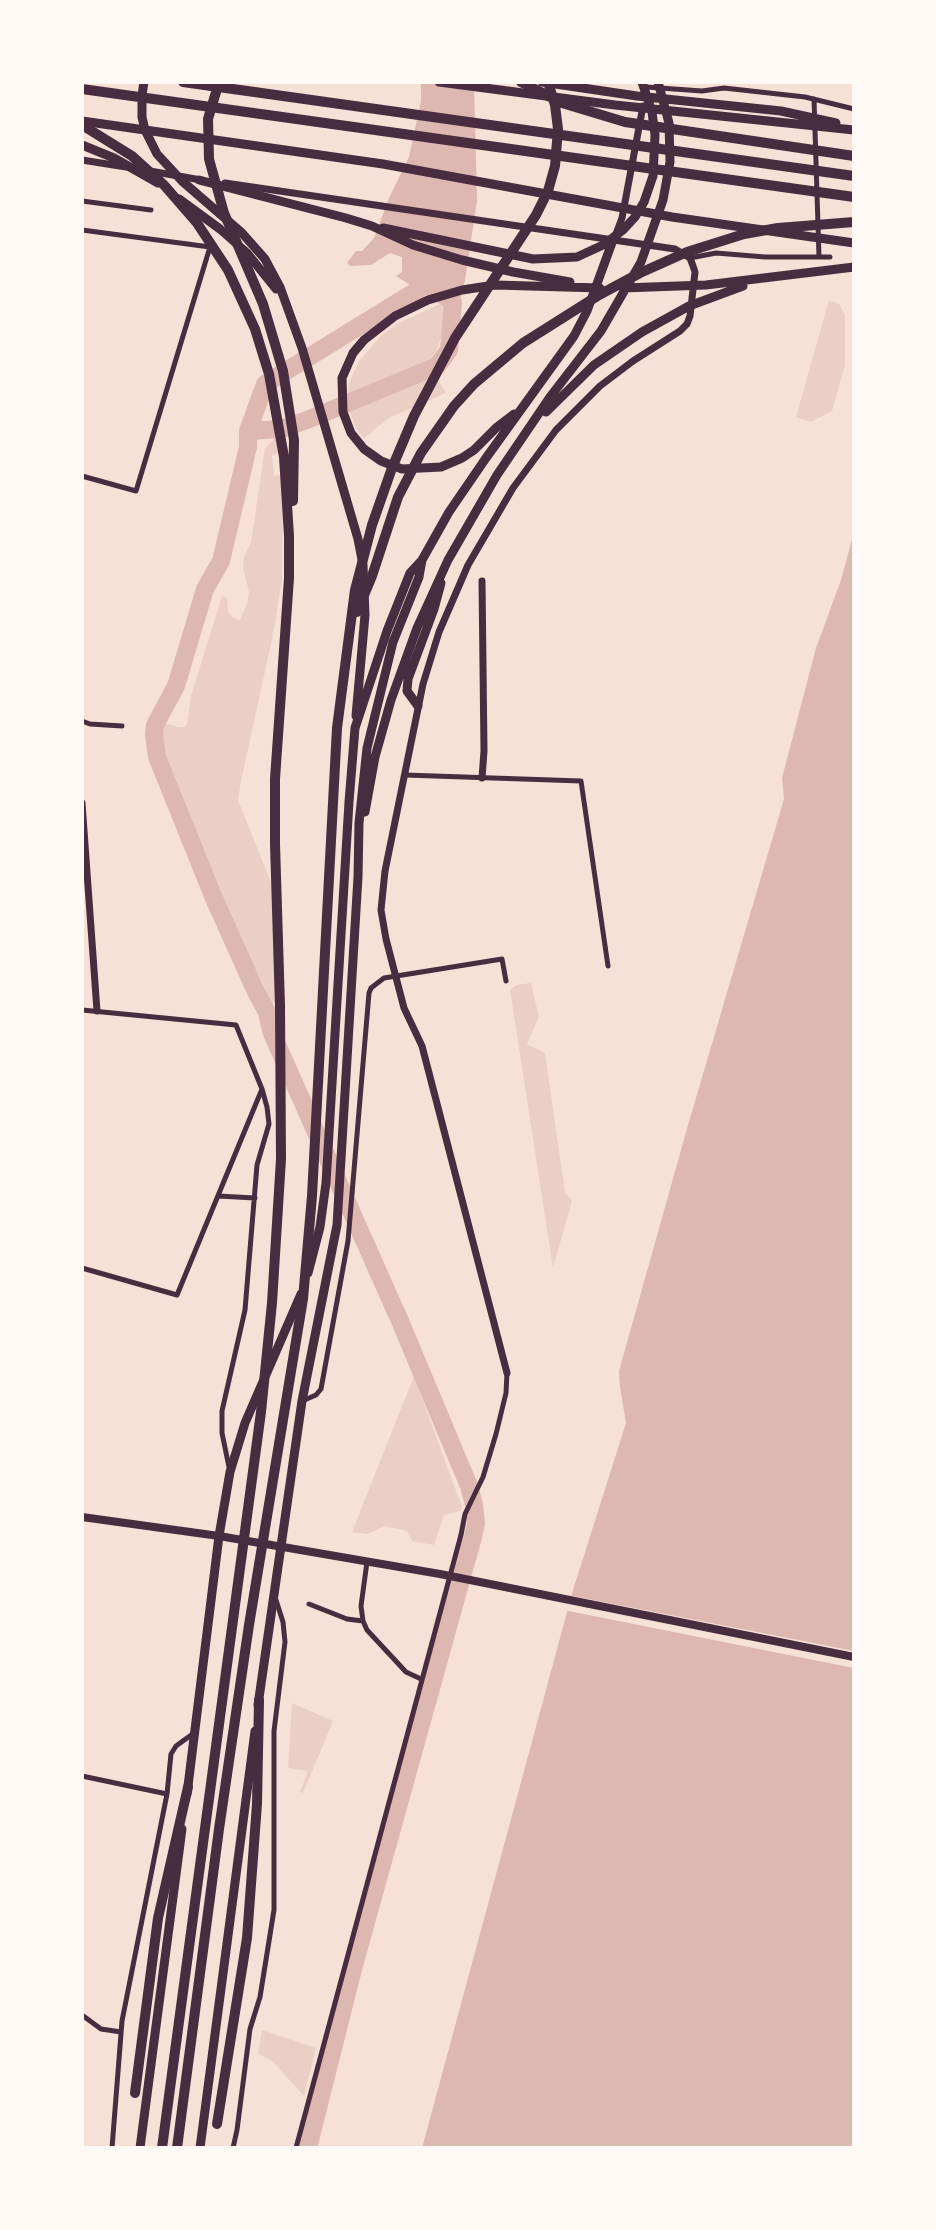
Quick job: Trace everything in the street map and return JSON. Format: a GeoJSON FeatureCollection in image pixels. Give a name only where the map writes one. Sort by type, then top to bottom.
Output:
{"type":"FeatureCollection","features":[{"type":"Feature","properties":{"kind":"highway"},"geometry":{"type":"LineString","coordinates":[[140,2148],[219,1536],[230,1472],[245,1423],[300,1298],[320,1227],[330,1135],[334,1032],[365,615],[363,565],[329,440],[291,317],[273,273],[242,233],[182,181],[157,154],[149,141],[142,117],[144,82]]}},
{"type":"Feature","properties":{"kind":"highway"},"geometry":{"type":"LineString","coordinates":[[183,82],[854,176]]}},
{"type":"Feature","properties":{"kind":"highway"},"geometry":{"type":"LineString","coordinates":[[162,2148],[266,1372],[278,1217],[281,1093],[275,779],[295,463],[291,416],[271,325],[224,213],[212,175],[208,119],[219,82]]}},
{"type":"Feature","properties":{"kind":"highway"},"geometry":{"type":"LineString","coordinates":[[439,82],[615,105],[854,128]]}},
{"type":"Feature","properties":{"kind":"highway"},"geometry":{"type":"LineString","coordinates":[[521,82],[562,103],[625,122],[854,156]]}},
{"type":"Feature","properties":{"kind":"highway"},"geometry":{"type":"LineString","coordinates":[[542,82],[637,96],[781,111],[854,128]]}},
{"type":"Feature","properties":{"kind":"highway"},"geometry":{"type":"LineString","coordinates":[[177,2148],[249,1625],[293,1363],[307,1255],[337,728],[355,590],[392,468],[414,416],[455,338],[536,215],[548,191],[555,166],[558,129],[548,82]]}},
{"type":"Feature","properties":{"kind":"highway"},"geometry":{"type":"LineString","coordinates":[[358,877],[367,796],[384,720],[417,628],[448,560],[513,450],[601,331],[641,262],[663,200],[670,162],[669,123],[658,82]]}},
{"type":"Feature","properties":{"kind":"highway"},"geometry":{"type":"LineString","coordinates":[[199,180],[372,226],[533,259],[577,257],[603,245],[623,230],[644,202],[653,176],[655,135],[645,84]]}},
{"type":"Feature","properties":{"kind":"highway"},"geometry":{"type":"LineString","coordinates":[[82,89],[854,197]]}},
{"type":"Feature","properties":{"kind":"highway"},"geometry":{"type":"LineString","coordinates":[[82,123],[132,156],[183,204],[212,244],[241,297],[261,350],[276,408],[287,484],[289,563]]}},
{"type":"Feature","properties":{"kind":"highway"},"geometry":{"type":"LineString","coordinates":[[82,123],[383,164],[672,217],[854,243]]}},
{"type":"Feature","properties":{"kind":"highway"},"geometry":{"type":"LineString","coordinates":[[82,145],[114,158],[158,183],[220,229],[268,277],[291,317]]}},
{"type":"Feature","properties":{"kind":"highway"},"geometry":{"type":"LineString","coordinates":[[350,629],[372,576],[398,497],[421,453],[454,406],[504,358],[599,295],[687,252],[744,234],[854,222]]}},
{"type":"Feature","properties":{"kind":"highway"},"geometry":{"type":"LineString","coordinates":[[372,226],[413,245],[474,263],[621,288]]}},
{"type":"Feature","properties":{"kind":"highway"},"geometry":{"type":"LineString","coordinates":[[355,728],[410,573],[422,560],[449,512],[581,324],[613,240]]}},
{"type":"Feature","properties":{"kind":"highway"},"geometry":{"type":"LineString","coordinates":[[523,407],[474,450],[451,463],[428,469],[402,469],[381,461],[357,441],[346,424],[342,378],[353,353],[379,327],[410,308],[448,294],[495,285],[621,288],[706,285],[854,267]]}},
{"type":"Feature","properties":{"kind":"highway"},"geometry":{"type":"LineString","coordinates":[[513,450],[572,385],[594,365],[642,332],[712,296],[789,274]]}},
{"type":"Feature","properties":{"kind":"highway"},"geometry":{"type":"LineString","coordinates":[[200,2148],[273,1592],[302,1401],[332,1257],[339,1206],[361,786],[393,642],[419,577],[422,560]]}},
{"type":"Feature","properties":{"kind":"highway"},"geometry":{"type":"LineString","coordinates":[[418,706],[407,691],[408,679],[448,560]]}},
{"type":"Feature","properties":{"kind":"highway"},"geometry":{"type":"LineString","coordinates":[[217,2124],[247,1938],[255,1847],[259,1700]]}},
{"type":"Feature","properties":{"kind":"highway"},"geometry":{"type":"LineString","coordinates":[[135,2093],[158,1918],[188,1787]]}},
{"type":"Feature","properties":{"kind":"main road"},"geometry":{"type":"LineString","coordinates":[[82,1517],[219,1536],[440,1574],[854,1657]]}},
{"type":"Feature","properties":{"kind":"street"},"geometry":{"type":"LineString","coordinates":[[613,240],[622,218],[645,84],[702,91],[724,88],[814,99],[854,109]]}},
{"type":"Feature","properties":{"kind":"street"},"geometry":{"type":"LineString","coordinates":[[814,99],[819,257]]}},
{"type":"Feature","properties":{"kind":"street"},"geometry":{"type":"LineString","coordinates":[[82,160],[199,180],[675,249],[690,258],[695,272],[687,324],[613,376],[575,410],[538,453],[494,519],[449,605],[418,706],[403,775],[381,897],[383,925],[404,1008],[422,1046],[507,1373],[506,1393],[487,1464],[467,1507],[296,2148]]}},
{"type":"Feature","properties":{"kind":"street"},"geometry":{"type":"LineString","coordinates":[[82,201],[151,210]]}},
{"type":"Feature","properties":{"kind":"street"},"geometry":{"type":"LineString","coordinates":[[82,230],[210,247],[136,491],[82,476]]}},
{"type":"Feature","properties":{"kind":"street"},"geometry":{"type":"LineString","coordinates":[[690,258],[716,253],[830,257]]}},
{"type":"Feature","properties":{"kind":"street"},"geometry":{"type":"LineString","coordinates":[[482,581],[482,778]]}},
{"type":"Feature","properties":{"kind":"street"},"geometry":{"type":"LineString","coordinates":[[82,721],[122,726]]}},
{"type":"Feature","properties":{"kind":"street"},"geometry":{"type":"LineString","coordinates":[[403,775],[581,781],[608,966]]}},
{"type":"Feature","properties":{"kind":"street"},"geometry":{"type":"LineString","coordinates":[[82,803],[97,1011]]}},
{"type":"Feature","properties":{"kind":"street"},"geometry":{"type":"LineString","coordinates":[[302,1401],[316,1395],[321,1389],[351,1224],[369,993],[379,980],[502,959],[506,981]]}},
{"type":"Feature","properties":{"kind":"street"},"geometry":{"type":"LineString","coordinates":[[82,1010],[236,1025],[262,1089],[269,1124],[259,1159],[246,1299],[222,1411],[222,1433],[230,1472]]}},
{"type":"Feature","properties":{"kind":"street"},"geometry":{"type":"LineString","coordinates":[[82,1268],[177,1295],[262,1089]]}},
{"type":"Feature","properties":{"kind":"street"},"geometry":{"type":"LineString","coordinates":[[218,1196],[255,1198]]}},
{"type":"Feature","properties":{"kind":"street"},"geometry":{"type":"LineString","coordinates":[[367,1562],[361,1606],[367,1630],[406,1672],[421,1679]]}},
{"type":"Feature","properties":{"kind":"street"},"geometry":{"type":"LineString","coordinates":[[233,2148],[250,2029],[260,1997],[275,1900],[274,1741],[285,1632],[273,1592]]}},
{"type":"Feature","properties":{"kind":"street"},"geometry":{"type":"LineString","coordinates":[[309,1604],[347,1619],[363,1621]]}},
{"type":"Feature","properties":{"kind":"street"},"geometry":{"type":"LineString","coordinates":[[112,2148],[124,2008],[167,1794],[173,1749],[194,1733]]}},
{"type":"Feature","properties":{"kind":"street"},"geometry":{"type":"LineString","coordinates":[[82,1776],[167,1794]]}},
{"type":"Feature","properties":{"kind":"street"},"geometry":{"type":"LineString","coordinates":[[82,2015],[101,2029],[121,2032]]}},
{"type":"Feature","properties":{"kind":"shaded area"},"geometry":{"type":"Polygon","coordinates":[[[421,82],[474,82],[477,201],[460,301],[443,306],[396,276],[402,272],[402,257],[390,253],[371,265],[350,266],[347,263],[356,251],[362,251],[374,238],[409,157],[421,101],[421,82]]]}},
{"type":"Feature","properties":{"kind":"shaded area"},"geometry":{"type":"Polygon","coordinates":[[[829,300],[839,304],[845,315],[845,365],[832,411],[811,422],[796,417],[829,300]]]}},
{"type":"Feature","properties":{"kind":"shaded area"},"geometry":{"type":"Polygon","coordinates":[[[445,304],[444,329],[436,352],[429,361],[423,367],[348,400],[354,371],[381,336],[396,324],[445,304]]]}},
{"type":"Feature","properties":{"kind":"shaded area"},"geometry":{"type":"Polygon","coordinates":[[[436,376],[446,393],[389,418],[364,438],[358,432],[349,410],[436,376]]]}},
{"type":"Feature","properties":{"kind":"shaded area"},"geometry":{"type":"Polygon","coordinates":[[[279,434],[280,453],[272,456],[274,476],[281,475],[283,496],[282,579],[238,800],[273,887],[277,1002],[271,1003],[265,997],[263,984],[219,898],[215,880],[165,763],[159,732],[163,723],[179,727],[187,724],[191,696],[222,596],[227,597],[228,612],[233,618],[240,620],[247,604],[249,592],[243,568],[244,557],[251,542],[265,448],[279,434]]]}},
{"type":"Feature","properties":{"kind":"shaded area"},"geometry":{"type":"Polygon","coordinates":[[[854,532],[854,2148],[422,2148],[573,1590],[626,1423],[619,1371],[784,799],[782,778],[816,648],[841,580],[854,532]]]}},
{"type":"Feature","properties":{"kind":"shaded area"},"geometry":{"type":"Polygon","coordinates":[[[531,983],[539,1017],[527,1044],[545,1053],[565,1192],[572,1201],[553,1268],[510,990],[516,985],[531,983]]]}},
{"type":"Feature","properties":{"kind":"shaded area"},"geometry":{"type":"Polygon","coordinates":[[[414,1376],[462,1507],[460,1511],[444,1515],[434,1545],[412,1541],[407,1531],[385,1526],[367,1534],[352,1532],[414,1376]]]}},
{"type":"Feature","properties":{"kind":"shaded area"},"geometry":{"type":"Polygon","coordinates":[[[292,1703],[333,1721],[303,1793],[300,1792],[308,1771],[288,1768],[292,1703]]]}},
{"type":"Feature","properties":{"kind":"shaded area"},"geometry":{"type":"Polygon","coordinates":[[[262,2030],[316,2048],[304,2096],[271,2060],[258,2054],[262,2030]]]}},
{"type":"Feature","properties":{"kind":"pier"},"geometry":{"type":"Polygon","coordinates":[[[568,1595],[854,1651],[854,1668],[564,1610],[568,1595]]]}},
{"type":"Feature","properties":{"kind":"waterway"},"geometry":{"type":"LineString","coordinates":[[308,2148],[353,1969],[476,1523],[469,1486],[400,1321],[271,1031],[267,1012],[213,896],[157,757],[154,734],[155,725],[176,686],[205,589],[221,561],[248,447],[248,431],[265,384],[418,290]]}},
{"type":"Feature","properties":{"kind":"waterway"},"geometry":{"type":"LineString","coordinates":[[248,431],[281,429],[437,366],[449,350],[453,302]]}}]}
